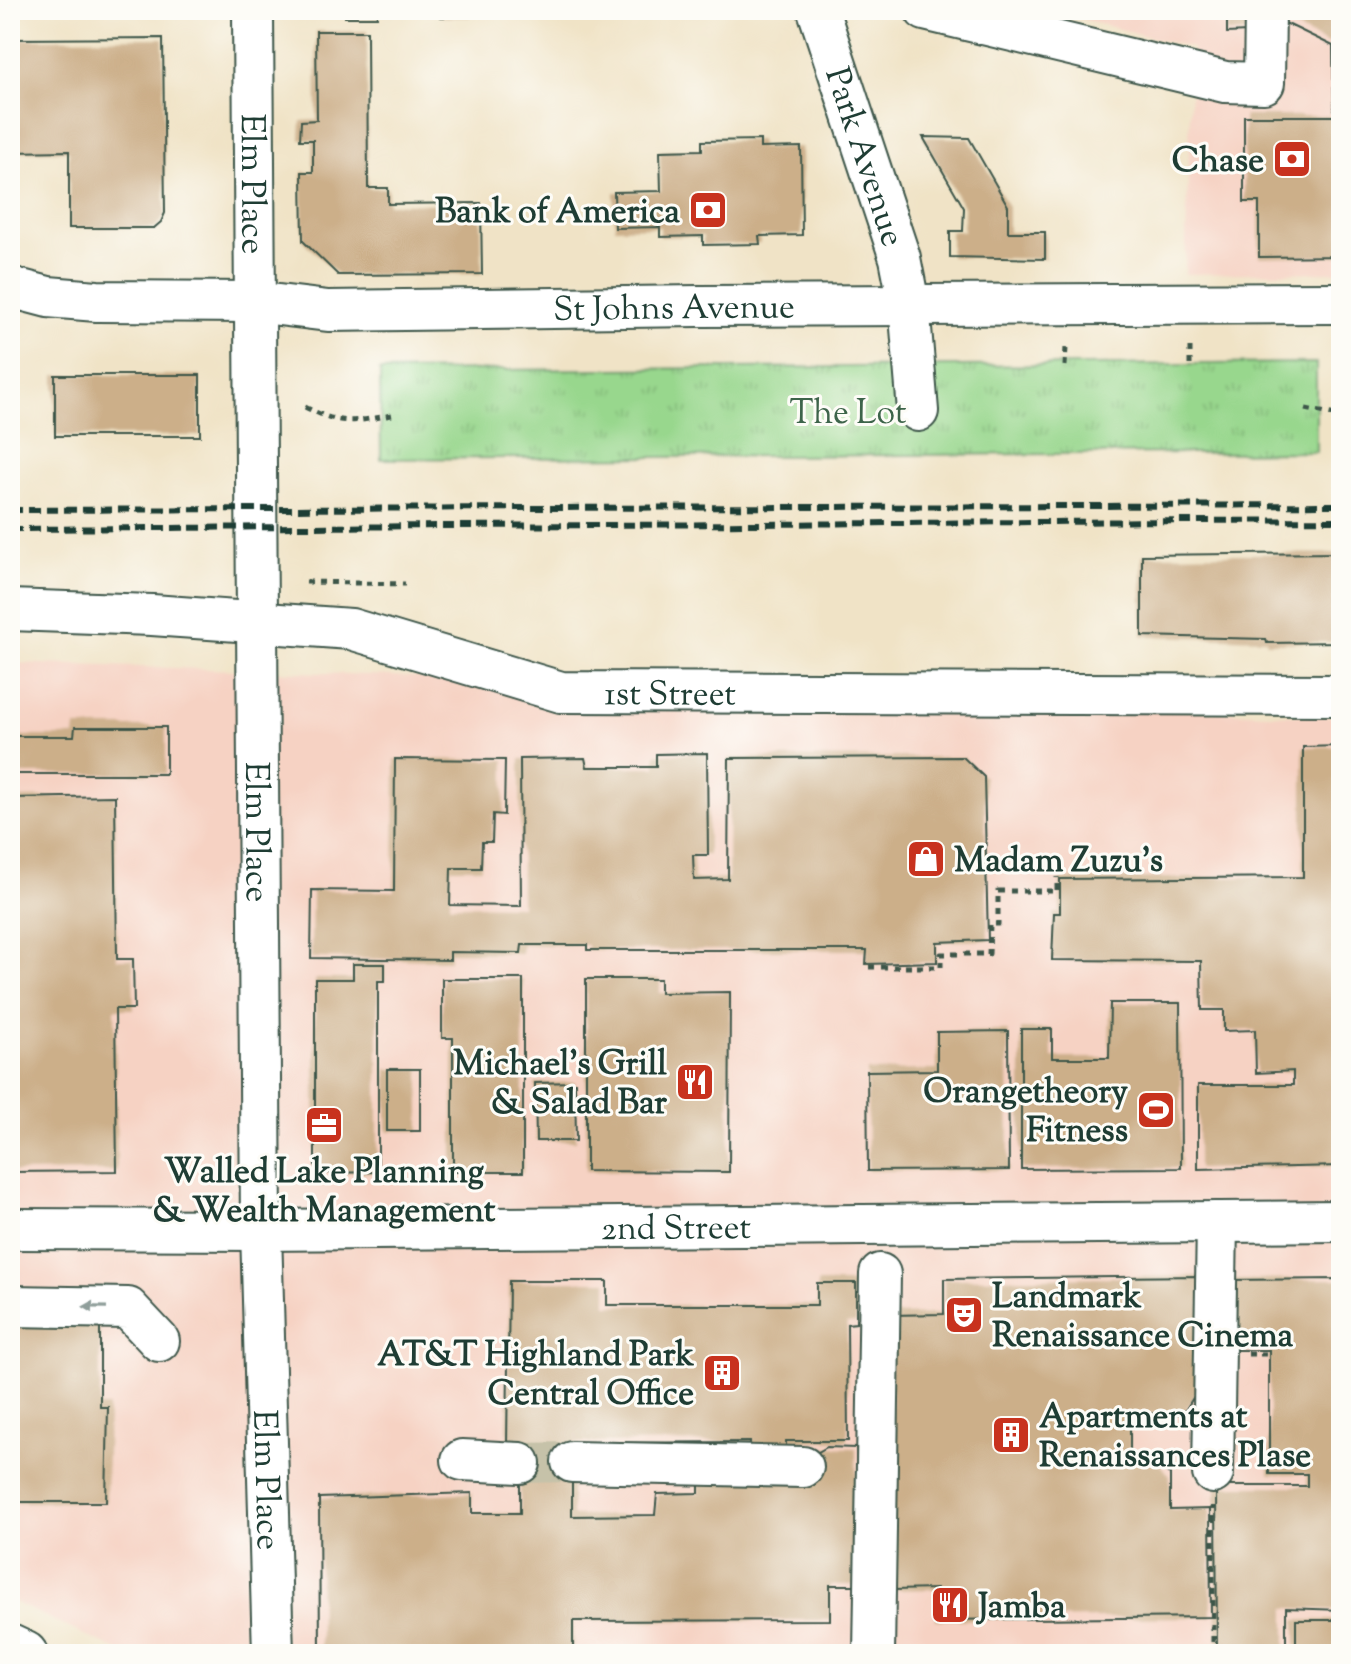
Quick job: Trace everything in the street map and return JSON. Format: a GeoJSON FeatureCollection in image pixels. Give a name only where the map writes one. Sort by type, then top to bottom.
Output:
{"type":"FeatureCollection","features":[{"type":"Feature","properties":{"kind":"street","name":"Elm Place"},"geometry":{"type":"LineString","coordinates":[[253,10],[261,1230],[273,1654]]}},
{"type":"Feature","properties":{"kind":"street","name":"Park Avenue"},"geometry":{"type":"LineString","coordinates":[[818,10],[900,258],[909,304],[918,411]]}},
{"type":"Feature","properties":{"kind":"street"},"geometry":{"type":"LineString","coordinates":[[925,10],[1225,82],[1264,83],[1265,10]]}},
{"type":"Feature","properties":{"kind":"street","name":"St Johns Avenue"},"geometry":{"type":"LineString","coordinates":[[10,287],[48,297],[97,301],[254,302],[328,311],[909,304],[1341,303]]}},
{"type":"Feature","properties":{"kind":"street","name":"1st Street"},"geometry":{"type":"LineString","coordinates":[[10,610],[258,621],[351,629],[561,692],[1341,695]]}},
{"type":"Feature","properties":{"kind":"street","name":"2nd Street"},"geometry":{"type":"LineString","coordinates":[[10,1229],[261,1230],[1341,1221]]}},
{"type":"Feature","properties":{"kind":"street"},"geometry":{"type":"LineString","coordinates":[[1213,1473],[1217,1222]]}},
{"type":"Feature","properties":{"kind":"street"},"geometry":{"type":"LineString","coordinates":[[874,1654],[880,1274]]}},
{"type":"Feature","properties":{"kind":"street"},"geometry":{"type":"LineString","coordinates":[[10,1306],[128,1308],[159,1341]]}},
{"type":"Feature","properties":{"kind":"street"},"geometry":{"type":"LineString","coordinates":[[462,1460],[520,1463]]}},
{"type":"Feature","properties":{"kind":"street"},"geometry":{"type":"LineString","coordinates":[[572,1462],[803,1467]]}},
{"type":"Feature","properties":{"kind":"path"},"geometry":{"type":"LineString","coordinates":[[1065,366],[1066,347]]}},
{"type":"Feature","properties":{"kind":"path"},"geometry":{"type":"LineString","coordinates":[[1190,347],[1190,365]]}},
{"type":"Feature","properties":{"kind":"path"},"geometry":{"type":"LineString","coordinates":[[305,407],[330,420],[349,423],[392,415]]}},
{"type":"Feature","properties":{"kind":"path"},"geometry":{"type":"LineString","coordinates":[[1306,409],[1341,416]]}},
{"type":"Feature","properties":{"kind":"path"},"geometry":{"type":"LineString","coordinates":[[306,582],[405,584]]}},
{"type":"Feature","properties":{"kind":"path"},"geometry":{"type":"LineString","coordinates":[[869,967],[941,967],[941,954],[989,954],[990,924],[998,924],[998,891],[1057,891],[1057,877]]}},
{"type":"Feature","properties":{"kind":"path"},"geometry":{"type":"LineString","coordinates":[[1253,1354],[1272,1354]]}},
{"type":"Feature","properties":{"kind":"path"},"geometry":{"type":"LineString","coordinates":[[1213,1473],[1213,1654]]}},
{"type":"Feature","properties":{"kind":"shaded area"},"geometry":{"type":"Polygon","coordinates":[[[1047,10],[1341,10],[1341,272],[1185,274],[1192,48],[1047,10]]]}},
{"type":"Feature","properties":{"kind":"shaded area"},"geometry":{"type":"Polygon","coordinates":[[[10,663],[299,672],[1341,717],[1341,1654],[125,1654],[10,1600],[10,663]]]}},
{"type":"Feature","properties":{"kind":"green space","name":"The Lot"},"geometry":{"type":"Polygon","coordinates":[[[1316,363],[1316,452],[381,459],[380,371],[1316,363]]]}},
{"type":"Feature","properties":{"kind":"building"},"geometry":{"type":"Polygon","coordinates":[[[345,10],[377,10],[377,17],[345,17],[345,10]]]}},
{"type":"Feature","properties":{"kind":"building"},"geometry":{"type":"Polygon","coordinates":[[[440,10],[470,10],[470,17],[440,17],[440,10]]]}},
{"type":"Feature","properties":{"kind":"building"},"geometry":{"type":"Polygon","coordinates":[[[1181,10],[1247,10],[1247,32],[1227,33],[1227,17],[1180,17],[1181,10]]]}},
{"type":"Feature","properties":{"kind":"building","name":"Chase"},"geometry":{"type":"Polygon","coordinates":[[[1277,10],[1341,10],[1341,256],[1259,257],[1259,202],[1244,202],[1244,116],[1334,116],[1333,46],[1277,19],[1277,10]]]}},
{"type":"Feature","properties":{"kind":"building"},"geometry":{"type":"Polygon","coordinates":[[[316,31],[367,31],[368,188],[388,188],[388,204],[481,203],[482,274],[338,275],[303,241],[302,172],[313,172],[313,140],[300,140],[301,121],[317,120],[316,31]]]}},
{"type":"Feature","properties":{"kind":"building"},"geometry":{"type":"Polygon","coordinates":[[[163,38],[165,213],[161,222],[154,228],[69,228],[69,151],[10,152],[10,39],[163,38]]]}},
{"type":"Feature","properties":{"kind":"building"},"geometry":{"type":"Polygon","coordinates":[[[923,137],[969,138],[1008,206],[1008,232],[1045,232],[1045,259],[950,257],[950,231],[963,231],[964,208],[923,137]]]}},
{"type":"Feature","properties":{"kind":"building","name":"Bank of America"},"geometry":{"type":"Polygon","coordinates":[[[760,140],[760,148],[801,147],[802,235],[759,236],[760,244],[703,245],[703,236],[660,237],[660,227],[615,228],[614,192],[661,191],[660,151],[702,150],[702,141],[760,140]]]}},
{"type":"Feature","properties":{"kind":"building"},"geometry":{"type":"Polygon","coordinates":[[[55,375],[200,375],[200,436],[55,436],[55,375]]]}},
{"type":"Feature","properties":{"kind":"building"},"geometry":{"type":"Polygon","coordinates":[[[1341,553],[1341,642],[1267,643],[1266,639],[1142,636],[1142,555],[1341,553]]]}},
{"type":"Feature","properties":{"kind":"building"},"geometry":{"type":"Polygon","coordinates":[[[75,727],[166,727],[166,774],[10,774],[10,736],[74,736],[75,727]]]}},
{"type":"Feature","properties":{"kind":"building"},"geometry":{"type":"Polygon","coordinates":[[[1341,746],[1341,1166],[1198,1169],[1198,1085],[1293,1085],[1293,1071],[1256,1073],[1255,1030],[1224,1031],[1224,1010],[1202,1010],[1201,961],[1052,960],[1054,913],[1060,913],[1060,879],[1303,877],[1303,747],[1341,746]]]}},
{"type":"Feature","properties":{"kind":"building"},"geometry":{"type":"Polygon","coordinates":[[[707,753],[708,855],[693,855],[694,880],[728,879],[729,758],[963,757],[984,777],[988,940],[937,942],[937,962],[866,964],[867,950],[587,950],[587,945],[522,945],[521,953],[450,952],[450,960],[311,958],[312,890],[394,891],[395,759],[505,760],[504,815],[493,814],[492,842],[482,842],[481,868],[451,868],[450,905],[521,906],[520,759],[585,758],[587,767],[656,767],[656,754],[707,753]]]}},
{"type":"Feature","properties":{"kind":"building"},"geometry":{"type":"Polygon","coordinates":[[[115,796],[117,959],[133,959],[134,1009],[115,1009],[117,1171],[10,1172],[10,798],[115,796]]]}},
{"type":"Feature","properties":{"kind":"building"},"geometry":{"type":"Polygon","coordinates":[[[353,964],[385,964],[385,981],[378,981],[378,1172],[324,1173],[315,1165],[315,979],[353,979],[353,964]]]}},
{"type":"Feature","properties":{"kind":"building"},"geometry":{"type":"Polygon","coordinates":[[[442,979],[523,979],[523,1172],[453,1172],[453,1038],[442,1038],[442,979]]]}},
{"type":"Feature","properties":{"kind":"building"},"geometry":{"type":"Polygon","coordinates":[[[586,979],[660,979],[660,993],[730,992],[729,1172],[586,1171],[586,979]]]}},
{"type":"Feature","properties":{"kind":"building"},"geometry":{"type":"Polygon","coordinates":[[[1110,1003],[1180,1003],[1181,1168],[1021,1169],[1021,1029],[1052,1029],[1052,1058],[1109,1058],[1110,1003]]]}},
{"type":"Feature","properties":{"kind":"building"},"geometry":{"type":"Polygon","coordinates":[[[1008,1031],[1009,1170],[868,1171],[867,1071],[937,1070],[937,1032],[1008,1031]]]}},
{"type":"Feature","properties":{"kind":"building"},"geometry":{"type":"Polygon","coordinates":[[[387,1069],[420,1069],[420,1131],[387,1131],[387,1069]]]}},
{"type":"Feature","properties":{"kind":"building"},"geometry":{"type":"Polygon","coordinates":[[[575,1082],[576,1141],[536,1141],[535,1083],[575,1082]]]}},
{"type":"Feature","properties":{"kind":"building","name":"Apartments at Renaissances Plase"},"geometry":{"type":"Polygon","coordinates":[[[1201,1276],[1202,1383],[1183,1414],[1130,1413],[1130,1456],[1151,1456],[1170,1475],[1170,1510],[1210,1509],[1211,1617],[936,1620],[936,1589],[893,1590],[890,1315],[944,1314],[944,1279],[1201,1276]]]}},
{"type":"Feature","properties":{"kind":"building"},"geometry":{"type":"Polygon","coordinates":[[[1341,1279],[1341,1610],[1286,1608],[1286,1654],[1217,1654],[1216,1486],[1307,1486],[1307,1474],[1269,1474],[1269,1350],[1228,1350],[1227,1280],[1341,1279]]]}},
{"type":"Feature","properties":{"kind":"building"},"geometry":{"type":"Polygon","coordinates":[[[509,1281],[607,1281],[607,1305],[817,1305],[817,1283],[856,1283],[856,1323],[847,1324],[848,1441],[786,1441],[786,1455],[751,1455],[750,1442],[572,1443],[572,1516],[655,1515],[657,1494],[699,1493],[699,1482],[811,1456],[827,1447],[856,1448],[858,1585],[830,1585],[830,1620],[573,1621],[573,1654],[320,1654],[319,1498],[472,1493],[472,1513],[520,1513],[520,1446],[507,1446],[509,1281]]]}},
{"type":"Feature","properties":{"kind":"building"},"geometry":{"type":"Polygon","coordinates":[[[10,1316],[100,1316],[100,1407],[108,1407],[106,1502],[10,1502],[10,1316]]]}},
{"type":"Feature","properties":{"kind":"building"},"geometry":{"type":"Polygon","coordinates":[[[1296,1620],[1341,1620],[1341,1654],[1296,1654],[1296,1620]]]}},
{"type":"Feature","properties":{"kind":"tunnel"},"geometry":{"type":"LineString","coordinates":[[520,1463],[572,1462]]}},
{"type":"Feature","properties":{"kind":"railway"},"geometry":{"type":"LineString","coordinates":[[10,510],[1341,505]]}},
{"type":"Feature","properties":{"kind":"railway"},"geometry":{"type":"LineString","coordinates":[[10,529],[1341,520]]}},
{"type":"Feature","properties":{"kind":"place","name":"Chase"},"geometry":{"type":"Point","coordinates":[1292,159]}},
{"type":"Feature","properties":{"kind":"place","name":"Bank of America"},"geometry":{"type":"Point","coordinates":[708,210]}},
{"type":"Feature","properties":{"kind":"place","name":"Madam Zuzu's"},"geometry":{"type":"Point","coordinates":[926,859]}},
{"type":"Feature","properties":{"kind":"place","name":"Michael’s Grill & Salad Bar"},"geometry":{"type":"Point","coordinates":[695,1082]}},
{"type":"Feature","properties":{"kind":"place","name":"Orangetheory Fitness"},"geometry":{"type":"Point","coordinates":[1156,1110]}},
{"type":"Feature","properties":{"kind":"place","name":"Walled Lake Planning & Wealth Management"},"geometry":{"type":"Point","coordinates":[324,1125]}},
{"type":"Feature","properties":{"kind":"place","name":"Landmark Renaissance Cinema"},"geometry":{"type":"Point","coordinates":[964,1315]}},
{"type":"Feature","properties":{"kind":"place","name":"AT&T Highland Park Central Office"},"geometry":{"type":"Point","coordinates":[722,1373]}},
{"type":"Feature","properties":{"kind":"place","name":"Apartments at Renaissances Plase"},"geometry":{"type":"Point","coordinates":[1011,1435]}},
{"type":"Feature","properties":{"kind":"place","name":"Jamba"},"geometry":{"type":"Point","coordinates":[950,1605]}}]}
